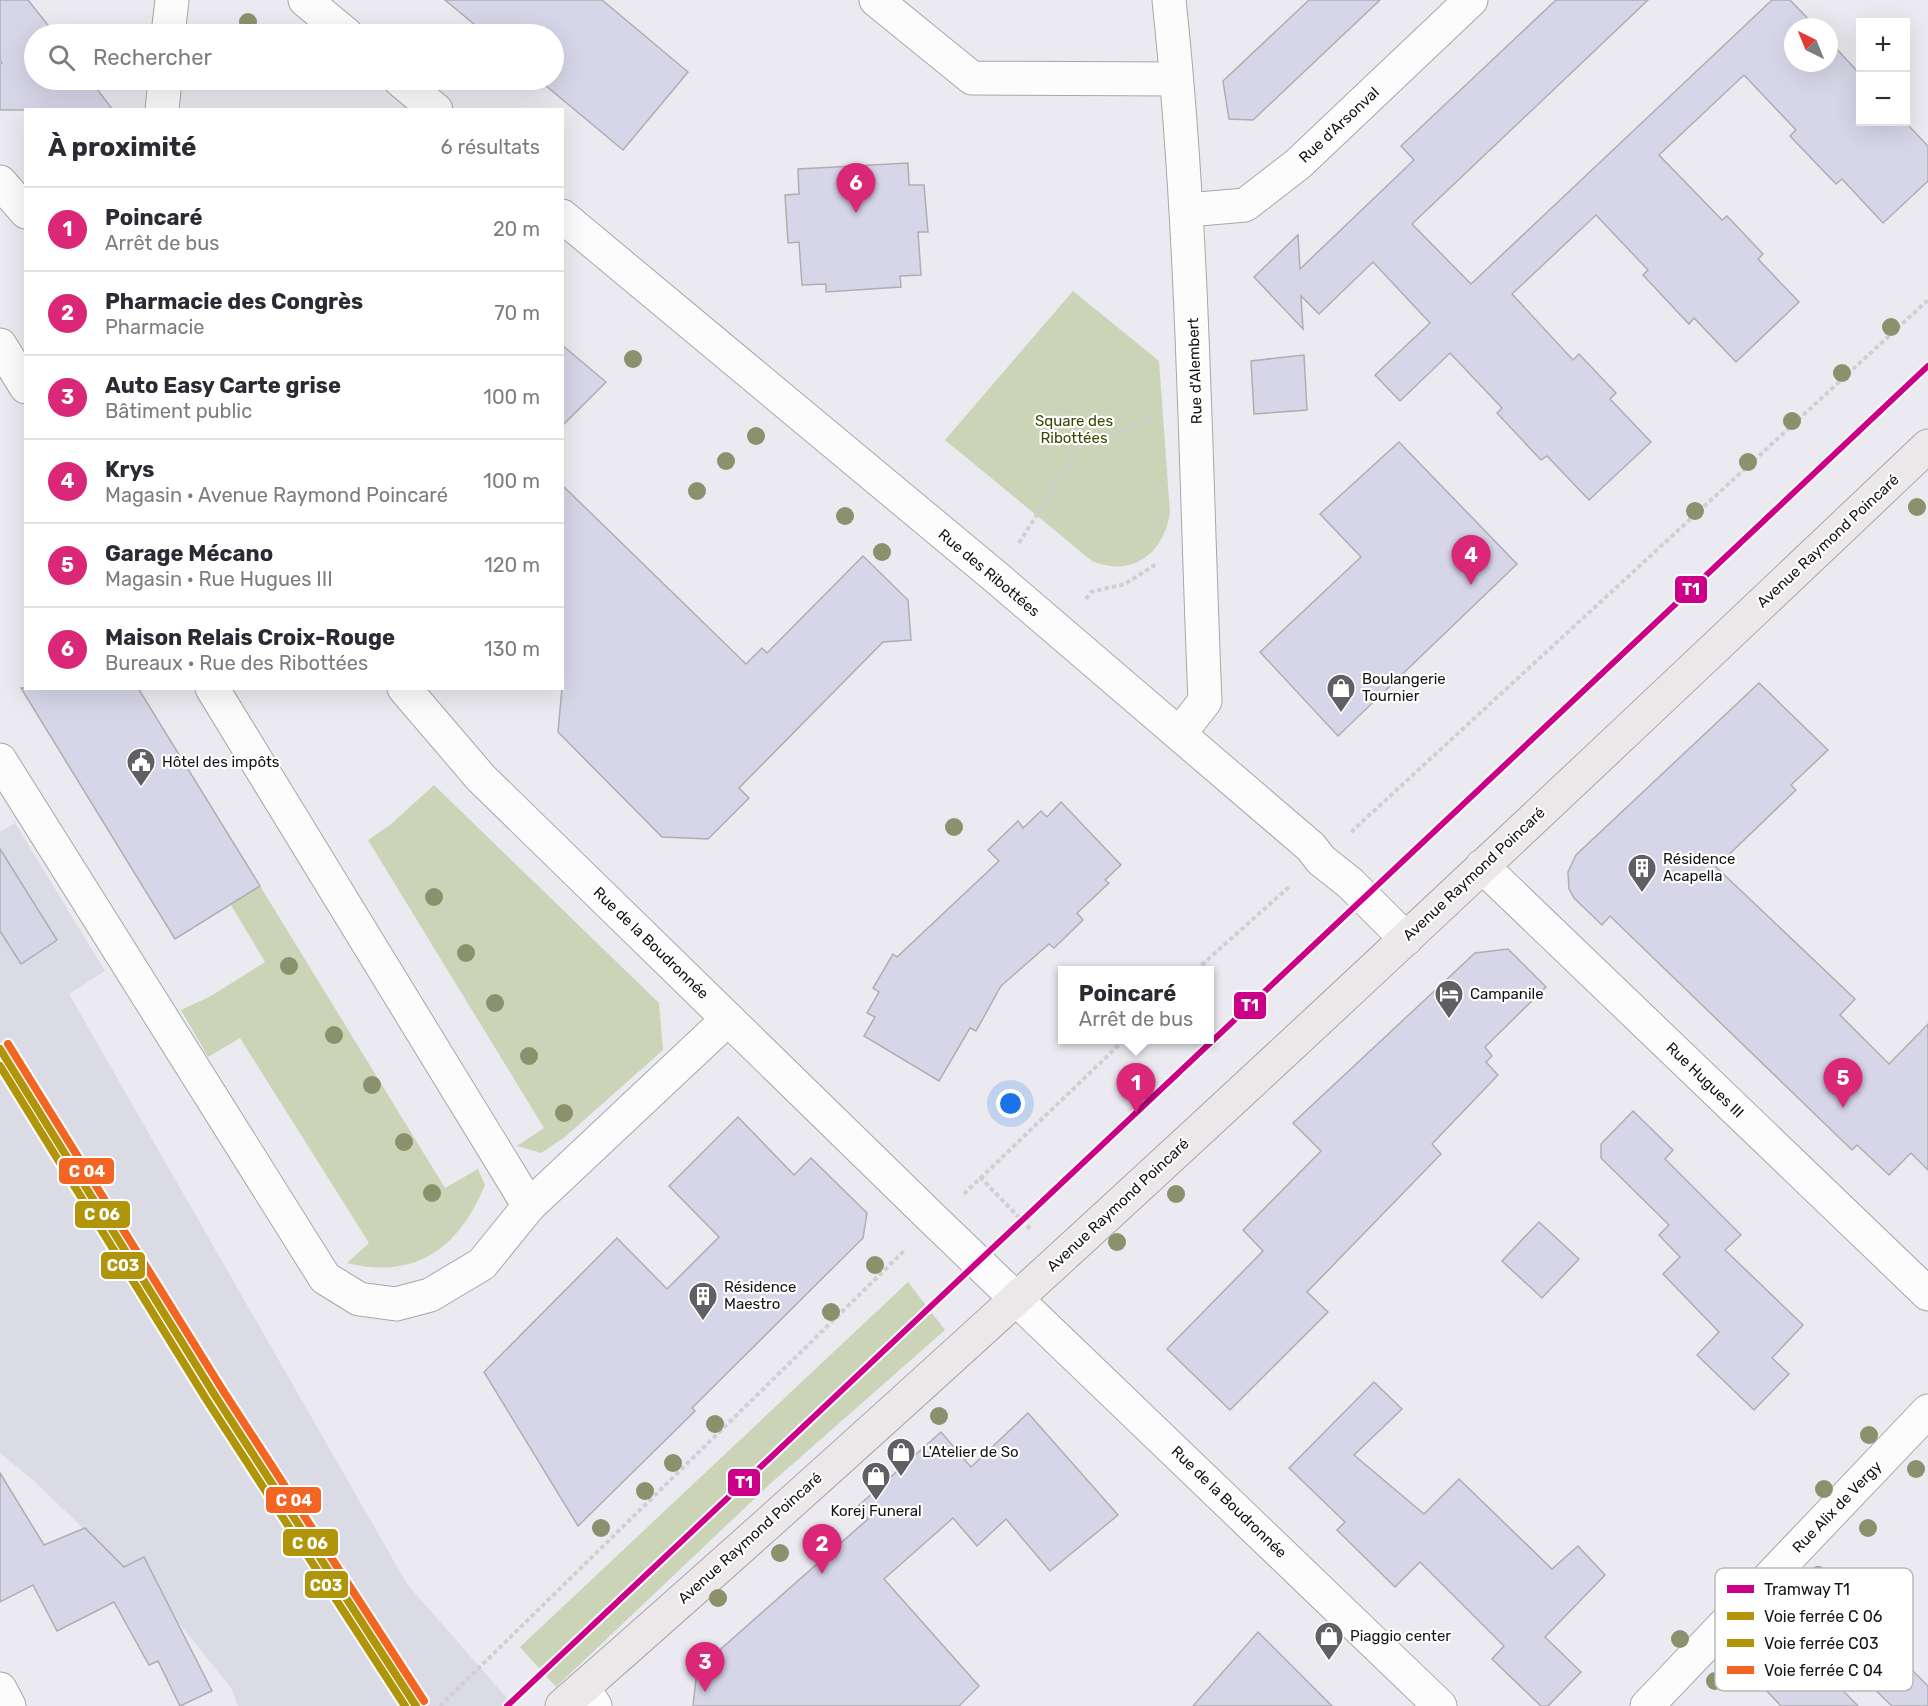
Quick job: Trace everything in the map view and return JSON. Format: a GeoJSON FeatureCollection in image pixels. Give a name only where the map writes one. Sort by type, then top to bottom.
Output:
{"type":"FeatureCollection","features":[{"type":"Feature","properties":{"kind":"main road","name":"Avenue Raymond Poincaré"},"geometry":{"type":"LineString","coordinates":[[580,1700],[1406,939],[1928,446]]}},
{"type":"Feature","properties":{"kind":"street"},"geometry":{"type":"LineString","coordinates":[[169,24],[172,0]]}},
{"type":"Feature","properties":{"kind":"street"},"geometry":{"type":"LineString","coordinates":[[305,0],[334,24]]}},
{"type":"Feature","properties":{"kind":"street"},"geometry":{"type":"LineString","coordinates":[[876,0],[972,78],[1176,79]]}},
{"type":"Feature","properties":{"kind":"street","name":"Rue d'Alembert"},"geometry":{"type":"LineString","coordinates":[[1169,0],[1188,210],[1197,402],[1199,549],[1205,701],[1180,733]]}},
{"type":"Feature","properties":{"kind":"street","name":"Rue d'Arsonval"},"geometry":{"type":"LineString","coordinates":[[1188,210],[1245,205],[1298,164],[1471,0]]}},
{"type":"Feature","properties":{"kind":"street"},"geometry":{"type":"LineString","coordinates":[[162,108],[164,90]]}},
{"type":"Feature","properties":{"kind":"street"},"geometry":{"type":"LineString","coordinates":[[412,90],[434,108]]}},
{"type":"Feature","properties":{"kind":"street"},"geometry":{"type":"LineString","coordinates":[[0,182],[24,210]]}},
{"type":"Feature","properties":{"kind":"street","name":"Rue des Ribottées"},"geometry":{"type":"LineString","coordinates":[[564,218],[1180,733],[1311,847],[1321,860],[1350,884],[1406,939]]}},
{"type":"Feature","properties":{"kind":"street"},"geometry":{"type":"LineString","coordinates":[[0,345],[24,384]]}},
{"type":"Feature","properties":{"kind":"street"},"geometry":{"type":"LineString","coordinates":[[213,690],[529,1206]]}},
{"type":"Feature","properties":{"kind":"street","name":"Rue de la Boudronnée"},"geometry":{"type":"LineString","coordinates":[[406,690],[481,778],[935,1221]]}},
{"type":"Feature","properties":{"kind":"street"},"geometry":{"type":"LineString","coordinates":[[0,760],[326,1278],[359,1299],[396,1304],[429,1295],[482,1264],[529,1206],[728,1019]]}},
{"type":"Feature","properties":{"kind":"street","name":"Rue Hugues III"},"geometry":{"type":"LineString","coordinates":[[1482,866],[1928,1294]]}},
{"type":"Feature","properties":{"kind":"street"},"geometry":{"type":"LineString","coordinates":[[935,1221],[1017,1298]]}},
{"type":"Feature","properties":{"kind":"street","name":"Rue de la Boudronnée"},"geometry":{"type":"LineString","coordinates":[[1017,1298],[1440,1706]]}},
{"type":"Feature","properties":{"kind":"street","name":"Rue Alix de Vergy"},"geometry":{"type":"LineString","coordinates":[[1778,1568],[1928,1411]]}},
{"type":"Feature","properties":{"kind":"street","name":"Rue Alix de Vergy"},"geometry":{"type":"LineString","coordinates":[[1647,1706],[1715,1635]]}},
{"type":"Feature","properties":{"kind":"street"},"geometry":{"type":"LineString","coordinates":[[0,1689],[9,1706]]}},
{"type":"Feature","properties":{"kind":"path"},"geometry":{"type":"LineString","coordinates":[[1201,966],[1321,860],[1928,300]]}},
{"type":"Feature","properties":{"kind":"path"},"geometry":{"type":"LineString","coordinates":[[997,578],[1081,444],[1197,402]]}},
{"type":"Feature","properties":{"kind":"path"},"geometry":{"type":"LineString","coordinates":[[1060,633],[1091,592],[1125,584],[1172,552],[1199,549]]}},
{"type":"Feature","properties":{"kind":"path"},"geometry":{"type":"LineString","coordinates":[[440,1706],[980,1177],[1120,1044]]}},
{"type":"Feature","properties":{"kind":"shaded area"},"geometry":{"type":"Polygon","coordinates":[[[15,823],[105,971],[69,994],[407,1584],[514,1706],[238,1706],[231,1688],[170,1612],[33,1480],[0,1453],[0,832],[15,823]]]}},
{"type":"Feature","properties":{"kind":"green space","name":"Square des Ribottées"},"geometry":{"type":"Polygon","coordinates":[[[1073,291],[1159,361],[1170,513],[1161,540],[1144,558],[1133,564],[1120,566],[1092,561],[945,440],[1073,291]]]}},
{"type":"Feature","properties":{"kind":"green space"},"geometry":{"type":"Polygon","coordinates":[[[434,785],[659,1003],[663,1050],[565,1137],[541,1153],[517,1146],[544,1128],[368,840],[390,825],[434,785]]]}},
{"type":"Feature","properties":{"kind":"green space"},"geometry":{"type":"Polygon","coordinates":[[[260,886],[445,1188],[478,1169],[485,1185],[462,1226],[448,1242],[432,1254],[414,1262],[394,1267],[372,1267],[347,1263],[369,1243],[240,1038],[208,1057],[181,1010],[211,996],[265,962],[231,905],[260,886]]]}},
{"type":"Feature","properties":{"kind":"green space"},"geometry":{"type":"Polygon","coordinates":[[[908,1282],[945,1330],[770,1484],[556,1687],[520,1647],[908,1282]]]}},
{"type":"Feature","properties":{"kind":"building"},"geometry":{"type":"Polygon","coordinates":[[[0,0],[28,0],[47,24],[24,24],[24,90],[98,90],[111,108],[0,110],[0,64],[2,63],[0,60],[0,0]]]}},
{"type":"Feature","properties":{"kind":"building"},"geometry":{"type":"Polygon","coordinates":[[[445,0],[602,0],[688,72],[623,150],[551,90],[564,90],[564,24],[474,24],[445,0]]]}},
{"type":"Feature","properties":{"kind":"building"},"geometry":{"type":"Polygon","coordinates":[[[1309,0],[1380,0],[1253,120],[1229,119],[1223,81],[1309,0]]]}},
{"type":"Feature","properties":{"kind":"building"},"geometry":{"type":"Polygon","coordinates":[[[1556,0],[1648,0],[1412,224],[1471,284],[1772,0],[1790,0],[1807,18],[1784,18],[1784,72],[1838,72],[1838,51],[1856,70],[1856,126],[1909,126],[1928,146],[1928,181],[1883,223],[1842,179],[1836,184],[1790,136],[1796,130],[1744,75],[1659,155],[1722,220],[1727,216],[1763,254],[1758,259],[1799,302],[1736,362],[1694,318],[1689,324],[1643,275],[1648,270],[1596,215],[1512,294],[1573,360],[1579,354],[1616,393],[1610,399],[1651,442],[1589,500],[1547,456],[1541,460],[1497,413],[1502,408],[1450,353],[1400,401],[1375,375],[1430,323],[1373,262],[1319,314],[1301,296],[1303,329],[1254,277],[1298,235],[1300,269],[1414,160],[1401,146],[1556,0]]]}},
{"type":"Feature","properties":{"kind":"building"},"geometry":{"type":"Polygon","coordinates":[[[908,163],[909,185],[924,185],[928,232],[918,232],[921,275],[900,276],[901,287],[826,292],[826,284],[802,285],[799,242],[788,243],[785,195],[799,194],[798,169],[908,163]]]}},
{"type":"Feature","properties":{"kind":"building"},"geometry":{"type":"Polygon","coordinates":[[[564,347],[606,382],[564,424],[564,347]]]}},
{"type":"Feature","properties":{"kind":"building"},"geometry":{"type":"Polygon","coordinates":[[[1304,355],[1307,410],[1254,414],[1251,361],[1304,355]]]}},
{"type":"Feature","properties":{"kind":"building"},"geometry":{"type":"Polygon","coordinates":[[[1399,442],[1517,564],[1338,736],[1260,652],[1361,557],[1320,514],[1399,442]]]}},
{"type":"Feature","properties":{"kind":"building"},"geometry":{"type":"Polygon","coordinates":[[[564,487],[746,664],[762,648],[767,653],[863,556],[908,600],[911,640],[883,642],[739,788],[749,798],[708,839],[662,837],[558,732],[562,690],[564,690],[564,487]]]}},
{"type":"Feature","properties":{"kind":"building","name":"Résidence Acapella"},"geometry":{"type":"Polygon","coordinates":[[[1759,683],[1828,750],[1791,785],[1796,790],[1716,867],[1855,999],[1840,1015],[1889,1064],[1928,1024],[1928,1170],[1911,1153],[1889,1175],[1857,1145],[1852,1150],[1610,916],[1602,925],[1574,898],[1569,889],[1568,872],[1576,855],[1759,683]]]}},
{"type":"Feature","properties":{"kind":"building","name":"Hôtel des impôts"},"geometry":{"type":"Polygon","coordinates":[[[21,688],[24,690],[139,690],[260,886],[175,939],[21,688]]]}},
{"type":"Feature","properties":{"kind":"building"},"geometry":{"type":"Polygon","coordinates":[[[1061,802],[1121,865],[1105,880],[1109,883],[1077,913],[1083,920],[1054,948],[1049,944],[1001,986],[976,1031],[970,1028],[939,1081],[864,1036],[875,1017],[867,1013],[879,992],[873,988],[893,954],[897,957],[999,861],[988,850],[1018,821],[1023,828],[1041,811],[1047,817],[1061,802]]]}},
{"type":"Feature","properties":{"kind":"building"},"geometry":{"type":"Polygon","coordinates":[[[0,849],[57,940],[21,964],[0,931],[0,849]]]}},
{"type":"Feature","properties":{"kind":"building"},"geometry":{"type":"Polygon","coordinates":[[[1508,949],[1546,987],[1485,1047],[1492,1056],[1486,1062],[1498,1075],[1432,1144],[1441,1154],[1307,1292],[1328,1312],[1230,1410],[1167,1349],[1263,1251],[1243,1230],[1321,1151],[1293,1123],[1475,953],[1508,949]]]}},
{"type":"Feature","properties":{"kind":"building"},"geometry":{"type":"Polygon","coordinates":[[[1633,1111],[1673,1150],[1665,1159],[1741,1235],[1725,1250],[1803,1325],[1772,1358],[1789,1374],[1754,1410],[1697,1355],[1719,1332],[1663,1274],[1680,1257],[1659,1235],[1669,1225],[1601,1158],[1601,1144],[1633,1111]]]}},
{"type":"Feature","properties":{"kind":"building","name":"Résidence Maestro"},"geometry":{"type":"Polygon","coordinates":[[[738,1117],[794,1175],[811,1158],[867,1213],[863,1238],[692,1408],[695,1411],[578,1526],[484,1372],[617,1238],[667,1289],[719,1237],[669,1186],[738,1117]]]}},
{"type":"Feature","properties":{"kind":"building"},"geometry":{"type":"Polygon","coordinates":[[[1539,1222],[1579,1259],[1542,1298],[1502,1261],[1539,1222]]]}},
{"type":"Feature","properties":{"kind":"building"},"geometry":{"type":"Polygon","coordinates":[[[1374,1382],[1402,1409],[1354,1455],[1424,1514],[1459,1479],[1552,1569],[1578,1546],[1605,1575],[1545,1637],[1581,1672],[1548,1706],[1541,1706],[1492,1659],[1504,1646],[1420,1562],[1395,1587],[1337,1530],[1345,1522],[1289,1468],[1374,1382]]]}},
{"type":"Feature","properties":{"kind":"building"},"geometry":{"type":"Polygon","coordinates":[[[1028,1413],[1118,1515],[1050,1571],[1006,1519],[977,1546],[953,1518],[884,1579],[979,1686],[959,1706],[693,1706],[697,1670],[868,1519],[857,1507],[941,1432],[971,1467],[1028,1413]]]}},
{"type":"Feature","properties":{"kind":"building"},"geometry":{"type":"Polygon","coordinates":[[[0,1473],[44,1545],[85,1528],[124,1567],[144,1557],[212,1691],[180,1706],[158,1661],[149,1665],[114,1602],[57,1631],[33,1585],[0,1602],[0,1473]]]}},
{"type":"Feature","properties":{"kind":"building"},"geometry":{"type":"Polygon","coordinates":[[[1258,1632],[1332,1706],[1193,1706],[1258,1632]]]}},
{"type":"Feature","properties":{"kind":"building"},"geometry":{"type":"Polygon","coordinates":[[[1913,1671],[1928,1686],[1928,1706],[1892,1706],[1876,1691],[1913,1691],[1913,1671]]]}},
{"type":"Feature","properties":{"kind":"building"},"geometry":{"type":"Polygon","coordinates":[[[1767,1691],[1843,1691],[1858,1706],[1781,1706],[1767,1691]]]}},
{"type":"Feature","properties":{"kind":"tram line","name":"T1"},"geometry":{"type":"LineString","coordinates":[[1214,1039],[1928,366]]}},
{"type":"Feature","properties":{"kind":"tram line","name":"T1"},"geometry":{"type":"LineString","coordinates":[[507,1706],[1209,1044]]}},
{"type":"Feature","properties":{"kind":"transit line"},"geometry":{"type":"LineString","coordinates":[[8,1044],[222,1389],[424,1701]]}},
{"type":"Feature","properties":{"kind":"transit line"},"geometry":{"type":"LineString","coordinates":[[0,1049],[214,1394],[416,1706]]}},
{"type":"Feature","properties":{"kind":"rail line","name":"C03"},"geometry":{"type":"LineString","coordinates":[[0,1066],[206,1399],[405,1706]]}},
{"type":"Feature","properties":{"kind":"place","name":"Maison Relais Croix-Rouge"},"geometry":{"type":"Point","coordinates":[856,213]}},
{"type":"Feature","properties":{"kind":"place","name":"Krys"},"geometry":{"type":"Point","coordinates":[1471,585]}},
{"type":"Feature","properties":{"kind":"place","name":"Boulangerie Tournier"},"geometry":{"type":"Point","coordinates":[1341,714]}},
{"type":"Feature","properties":{"kind":"place","name":"Hôtel des impôts"},"geometry":{"type":"Point","coordinates":[141,788]}},
{"type":"Feature","properties":{"kind":"place","name":"Résidence Acapella"},"geometry":{"type":"Point","coordinates":[1642,894]}},
{"type":"Feature","properties":{"kind":"place","name":"Campanile"},"geometry":{"type":"Point","coordinates":[1449,1020]}},
{"type":"Feature","properties":{"kind":"place","name":"Garage Mécano"},"geometry":{"type":"Point","coordinates":[1843,1108]}},
{"type":"Feature","properties":{"kind":"place","name":"Poincaré"},"geometry":{"type":"Point","coordinates":[1136,1113]}},
{"type":"Feature","properties":{"kind":"place","name":"Résidence Maestro"},"geometry":{"type":"Point","coordinates":[703,1322]}},
{"type":"Feature","properties":{"kind":"place","name":"L'Atelier de So"},"geometry":{"type":"Point","coordinates":[901,1478]}},
{"type":"Feature","properties":{"kind":"place","name":"Korej Funeral"},"geometry":{"type":"Point","coordinates":[876,1502]}},
{"type":"Feature","properties":{"kind":"place","name":"Pharmacie des Congrès"},"geometry":{"type":"Point","coordinates":[822,1574]}},
{"type":"Feature","properties":{"kind":"place","name":"Piaggio center"},"geometry":{"type":"Point","coordinates":[1329,1662]}},
{"type":"Feature","properties":{"kind":"place","name":"Auto Easy Carte grise"},"geometry":{"type":"Point","coordinates":[705,1692]}}]}
